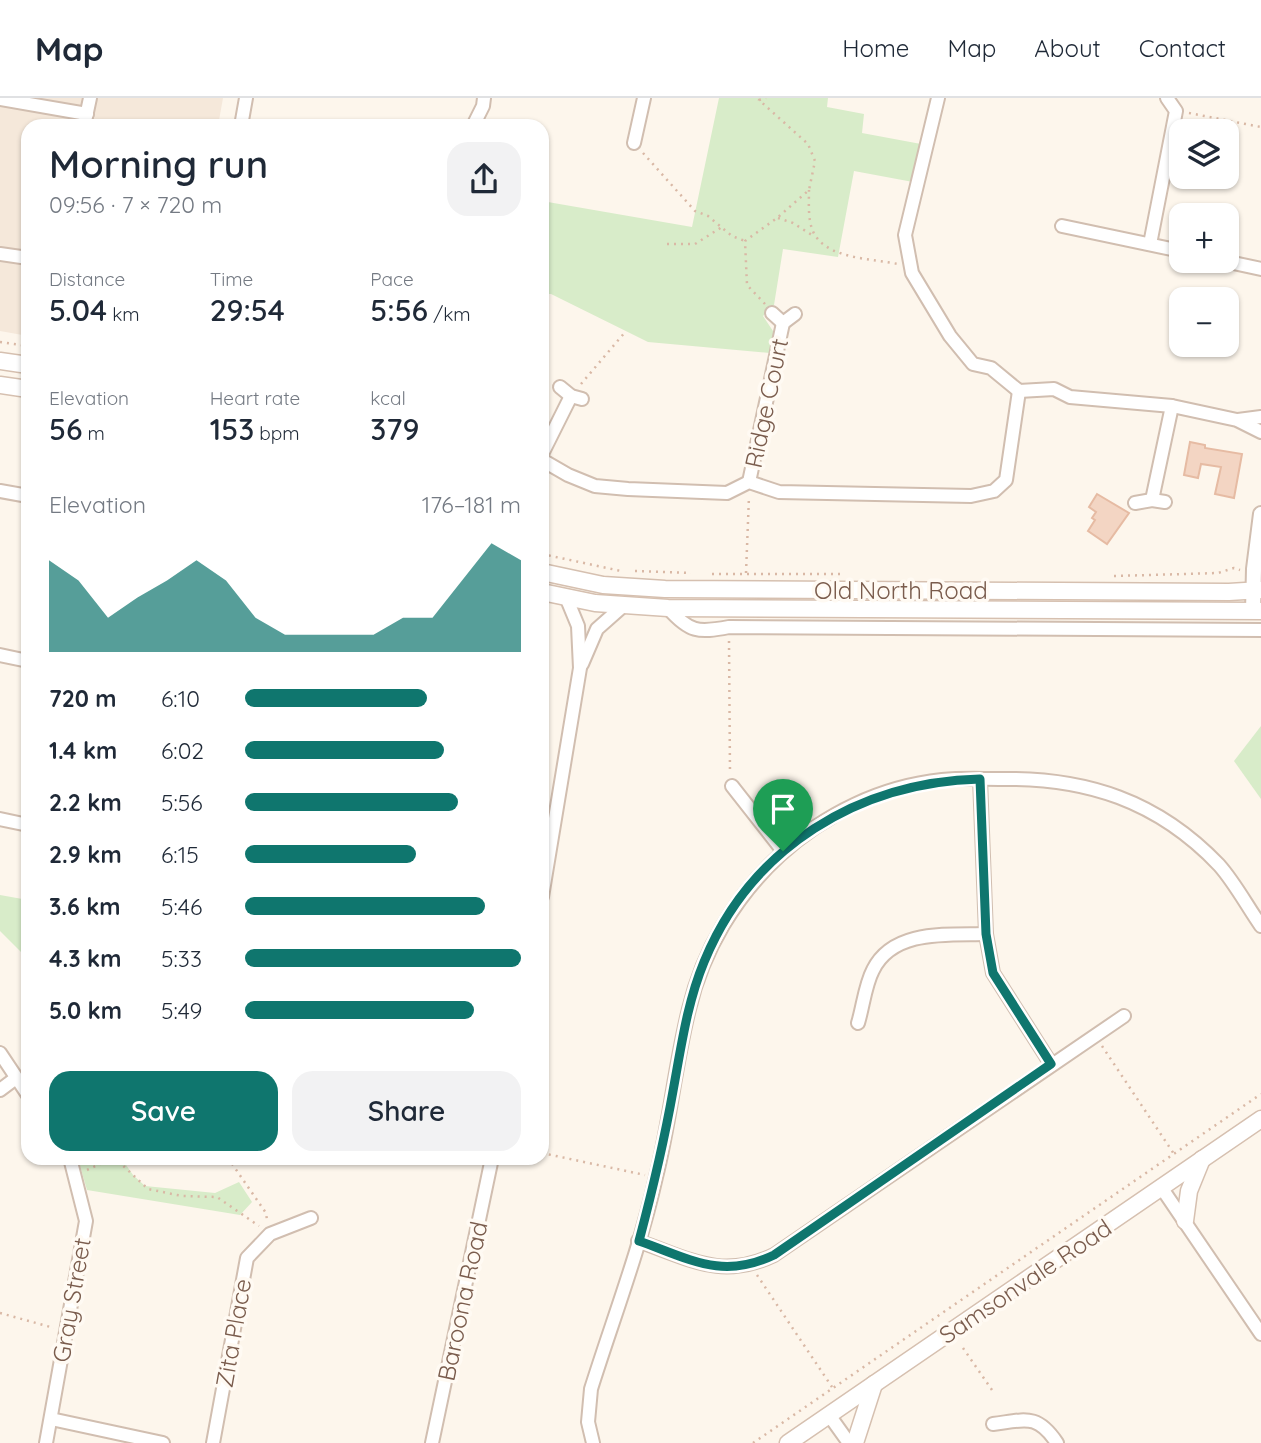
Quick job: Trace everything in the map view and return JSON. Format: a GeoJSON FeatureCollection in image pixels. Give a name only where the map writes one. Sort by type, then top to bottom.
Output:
{"type":"FeatureCollection","features":[{"type":"Feature","properties":{"kind":"main road"},"geometry":{"type":"LineString","coordinates":[[0,361],[21,364]]}},
{"type":"Feature","properties":{"kind":"main road"},"geometry":{"type":"LineString","coordinates":[[0,385],[21,388]]}},
{"type":"Feature","properties":{"kind":"main road","name":"Old North Road"},"geometry":{"type":"LineString","coordinates":[[549,573],[603,585],[665,589],[1257,590]]}},
{"type":"Feature","properties":{"kind":"main road","name":"Old North Road"},"geometry":{"type":"LineString","coordinates":[[549,593],[623,606],[668,608],[1257,611]]}},
{"type":"Feature","properties":{"kind":"main road","name":"Samsonvale Road"},"geometry":{"type":"LineString","coordinates":[[788,1443],[1261,1119]]}},
{"type":"Feature","properties":{"kind":"main road"},"geometry":{"type":"LineString","coordinates":[[1185,1221],[1189,1191],[1202,1159]]}},
{"type":"Feature","properties":{"kind":"main road"},"geometry":{"type":"LineString","coordinates":[[856,1443],[874,1384]]}},
{"type":"Feature","properties":{"kind":"street"},"geometry":{"type":"LineString","coordinates":[[85,119],[90,98]]}},
{"type":"Feature","properties":{"kind":"street"},"geometry":{"type":"LineString","coordinates":[[242,119],[246,98]]}},
{"type":"Feature","properties":{"kind":"street"},"geometry":{"type":"LineString","coordinates":[[476,119],[484,98]]}},
{"type":"Feature","properties":{"kind":"street"},"geometry":{"type":"LineString","coordinates":[[634,143],[644,98]]}},
{"type":"Feature","properties":{"kind":"street"},"geometry":{"type":"LineString","coordinates":[[938,98],[905,235],[912,273],[950,336],[973,364],[991,368],[1019,391],[1054,389],[1070,397],[1172,406],[1237,420],[1261,432]]}},
{"type":"Feature","properties":{"kind":"street"},"geometry":{"type":"LineString","coordinates":[[1150,244],[1176,111],[1167,98]]}},
{"type":"Feature","properties":{"kind":"street"},"geometry":{"type":"LineString","coordinates":[[0,99],[81,119]]}},
{"type":"Feature","properties":{"kind":"street"},"geometry":{"type":"LineString","coordinates":[[1062,226],[1169,248]]}},
{"type":"Feature","properties":{"kind":"street"},"geometry":{"type":"LineString","coordinates":[[0,254],[21,257]]}},
{"type":"Feature","properties":{"kind":"street"},"geometry":{"type":"LineString","coordinates":[[1239,264],[1261,269]]}},
{"type":"Feature","properties":{"kind":"street"},"geometry":{"type":"LineString","coordinates":[[772,313],[783,323],[795,314]]}},
{"type":"Feature","properties":{"kind":"street","name":"Ridge Court"},"geometry":{"type":"LineString","coordinates":[[749,482],[783,323]]}},
{"type":"Feature","properties":{"kind":"street"},"geometry":{"type":"LineString","coordinates":[[549,443],[577,397],[560,387]]}},
{"type":"Feature","properties":{"kind":"street"},"geometry":{"type":"LineString","coordinates":[[549,464],[595,486],[628,489],[727,493],[749,482],[779,492],[971,496],[994,491],[1006,480],[1019,391]]}},
{"type":"Feature","properties":{"kind":"street"},"geometry":{"type":"LineString","coordinates":[[1135,503],[1158,501],[1172,406]]}},
{"type":"Feature","properties":{"kind":"street"},"geometry":{"type":"LineString","coordinates":[[1237,420],[1261,417]]}},
{"type":"Feature","properties":{"kind":"street"},"geometry":{"type":"LineString","coordinates":[[0,491],[21,495]]}},
{"type":"Feature","properties":{"kind":"street"},"geometry":{"type":"LineString","coordinates":[[1257,611],[1261,514]]}},
{"type":"Feature","properties":{"kind":"street"},"geometry":{"type":"LineString","coordinates":[[549,855],[580,668],[578,626],[566,597]]}},
{"type":"Feature","properties":{"kind":"street"},"geometry":{"type":"LineString","coordinates":[[580,668],[597,629],[623,606]]}},
{"type":"Feature","properties":{"kind":"street","name":"Old North Road"},"geometry":{"type":"LineString","coordinates":[[668,608],[687,628],[709,630],[729,627],[1261,629]]}},
{"type":"Feature","properties":{"kind":"street"},"geometry":{"type":"LineString","coordinates":[[0,655],[21,660]]}},
{"type":"Feature","properties":{"kind":"street"},"geometry":{"type":"LineString","coordinates":[[593,1443],[588,1422],[591,1389],[639,1241],[656,1177],[689,1008],[704,961],[727,916],[758,875],[783,851],[858,804],[899,789],[931,782],[980,779],[1035,778],[1080,784],[1123,797],[1172,823],[1220,866],[1261,926]]}},
{"type":"Feature","properties":{"kind":"street"},"geometry":{"type":"LineString","coordinates":[[980,779],[986,934],[993,973],[1051,1064]]}},
{"type":"Feature","properties":{"kind":"street"},"geometry":{"type":"LineString","coordinates":[[732,786],[783,851]]}},
{"type":"Feature","properties":{"kind":"street"},"geometry":{"type":"LineString","coordinates":[[0,819],[21,823]]}},
{"type":"Feature","properties":{"kind":"street"},"geometry":{"type":"LineString","coordinates":[[858,1023],[873,970],[896,946],[925,936],[986,934]]}},
{"type":"Feature","properties":{"kind":"street"},"geometry":{"type":"LineString","coordinates":[[639,1241],[717,1268],[756,1264],[774,1255],[1124,1016]]}},
{"type":"Feature","properties":{"kind":"street"},"geometry":{"type":"LineString","coordinates":[[0,1054],[21,1085]]}},
{"type":"Feature","properties":{"kind":"street"},"geometry":{"type":"LineString","coordinates":[[0,1090],[16,1078]]}},
{"type":"Feature","properties":{"kind":"street","name":"Gray Street"},"geometry":{"type":"LineString","coordinates":[[46,1443],[86,1221],[72,1165]]}},
{"type":"Feature","properties":{"kind":"street","name":"Baroona Road"},"geometry":{"type":"LineString","coordinates":[[432,1443],[491,1165]]}},
{"type":"Feature","properties":{"kind":"street"},"geometry":{"type":"LineString","coordinates":[[1161,1187],[1261,1334]]}},
{"type":"Feature","properties":{"kind":"street","name":"Zita Place"},"geometry":{"type":"LineString","coordinates":[[213,1443],[247,1258],[270,1234],[311,1219]]}},
{"type":"Feature","properties":{"kind":"street"},"geometry":{"type":"LineString","coordinates":[[829,1415],[849,1443]]}},
{"type":"Feature","properties":{"kind":"street"},"geometry":{"type":"LineString","coordinates":[[51,1419],[163,1443]]}},
{"type":"Feature","properties":{"kind":"street"},"geometry":{"type":"LineString","coordinates":[[993,1424],[1026,1419],[1037,1421],[1057,1443]]}},
{"type":"Feature","properties":{"kind":"path"},"geometry":{"type":"LineString","coordinates":[[766,98],[759,100],[808,144],[814,161],[809,190],[810,218],[816,237]]}},
{"type":"Feature","properties":{"kind":"path"},"geometry":{"type":"LineString","coordinates":[[1176,111],[1261,127]]}},
{"type":"Feature","properties":{"kind":"path"},"geometry":{"type":"LineString","coordinates":[[634,143],[695,211],[732,236],[745,241]]}},
{"type":"Feature","properties":{"kind":"path"},"geometry":{"type":"LineString","coordinates":[[745,241],[809,190]]}},
{"type":"Feature","properties":{"kind":"path"},"geometry":{"type":"LineString","coordinates":[[777,218],[793,223],[832,251],[911,266]]}},
{"type":"Feature","properties":{"kind":"path"},"geometry":{"type":"LineString","coordinates":[[667,244],[695,244],[722,227]]}},
{"type":"Feature","properties":{"kind":"path"},"geometry":{"type":"LineString","coordinates":[[745,241],[747,285],[772,313]]}},
{"type":"Feature","properties":{"kind":"path"},"geometry":{"type":"LineString","coordinates":[[577,397],[626,331]]}},
{"type":"Feature","properties":{"kind":"path"},"geometry":{"type":"LineString","coordinates":[[0,342],[21,345]]}},
{"type":"Feature","properties":{"kind":"path"},"geometry":{"type":"LineString","coordinates":[[746,573],[749,482]]}},
{"type":"Feature","properties":{"kind":"path"},"geometry":{"type":"LineString","coordinates":[[549,555],[622,571]]}},
{"type":"Feature","properties":{"kind":"path"},"geometry":{"type":"LineString","coordinates":[[1108,576],[1218,573],[1234,568]]}},
{"type":"Feature","properties":{"kind":"path"},"geometry":{"type":"LineString","coordinates":[[635,571],[698,574]]}},
{"type":"Feature","properties":{"kind":"path"},"geometry":{"type":"LineString","coordinates":[[710,573],[844,574]]}},
{"type":"Feature","properties":{"kind":"path"},"geometry":{"type":"LineString","coordinates":[[729,627],[729,758],[732,786]]}},
{"type":"Feature","properties":{"kind":"path"},"geometry":{"type":"LineString","coordinates":[[1094,1036],[1174,1154]]}},
{"type":"Feature","properties":{"kind":"path"},"geometry":{"type":"LineString","coordinates":[[753,1443],[1261,1094]]}},
{"type":"Feature","properties":{"kind":"path"},"geometry":{"type":"LineString","coordinates":[[549,1154],[656,1177]]}},
{"type":"Feature","properties":{"kind":"path"},"geometry":{"type":"LineString","coordinates":[[86,1170],[98,1165]]}},
{"type":"Feature","properties":{"kind":"path"},"geometry":{"type":"LineString","coordinates":[[122,1165],[148,1189],[182,1196],[217,1197],[270,1234]]}},
{"type":"Feature","properties":{"kind":"path"},"geometry":{"type":"LineString","coordinates":[[233,1165],[266,1213],[270,1234]]}},
{"type":"Feature","properties":{"kind":"path"},"geometry":{"type":"LineString","coordinates":[[758,1270],[760,1274],[756,1276],[833,1388]]}},
{"type":"Feature","properties":{"kind":"path"},"geometry":{"type":"LineString","coordinates":[[0,1313],[65,1331]]}},
{"type":"Feature","properties":{"kind":"path"},"geometry":{"type":"LineString","coordinates":[[963,1348],[992,1390]]}},
{"type":"Feature","properties":{"kind":"shaded area"},"geometry":{"type":"Polygon","coordinates":[[[0,98],[223,98],[219,119],[21,119],[21,335],[0,331],[0,98]]]}},
{"type":"Feature","properties":{"kind":"green space"},"geometry":{"type":"Polygon","coordinates":[[[719,98],[828,98],[827,107],[864,114],[862,133],[921,144],[913,182],[854,171],[838,257],[783,249],[774,305],[763,316],[775,334],[770,353],[648,342],[549,294],[549,202],[692,227],[719,98]]]}},
{"type":"Feature","properties":{"kind":"green space"},"geometry":{"type":"Polygon","coordinates":[[[1261,726],[1261,799],[1234,761],[1261,726]]]}},
{"type":"Feature","properties":{"kind":"green space"},"geometry":{"type":"Polygon","coordinates":[[[0,895],[21,899],[21,952],[0,931],[0,895]]]}},
{"type":"Feature","properties":{"kind":"green space"},"geometry":{"type":"Polygon","coordinates":[[[80,1165],[126,1165],[145,1186],[215,1193],[239,1182],[252,1202],[240,1215],[87,1190],[80,1165]]]}},
{"type":"Feature","properties":{"kind":"building"},"geometry":{"type":"Polygon","coordinates":[[[1190,442],[1205,445],[1205,448],[1242,454],[1234,498],[1215,494],[1221,467],[1201,464],[1198,478],[1184,475],[1190,442]]]}},
{"type":"Feature","properties":{"kind":"building"},"geometry":{"type":"Polygon","coordinates":[[[1097,494],[1129,513],[1107,544],[1088,531],[1095,520],[1092,518],[1096,512],[1089,507],[1097,494]]]}},
{"type":"Feature","properties":{"kind":"route"},"geometry":{"type":"LineString","coordinates":[[980,779],[986,934],[993,973],[1051,1064],[774,1255],[740,1268],[717,1268],[639,1241],[656,1177],[689,1008],[704,961],[727,916],[758,875],[783,851],[817,827],[858,804],[899,789],[942,780],[980,779]]}}]}
